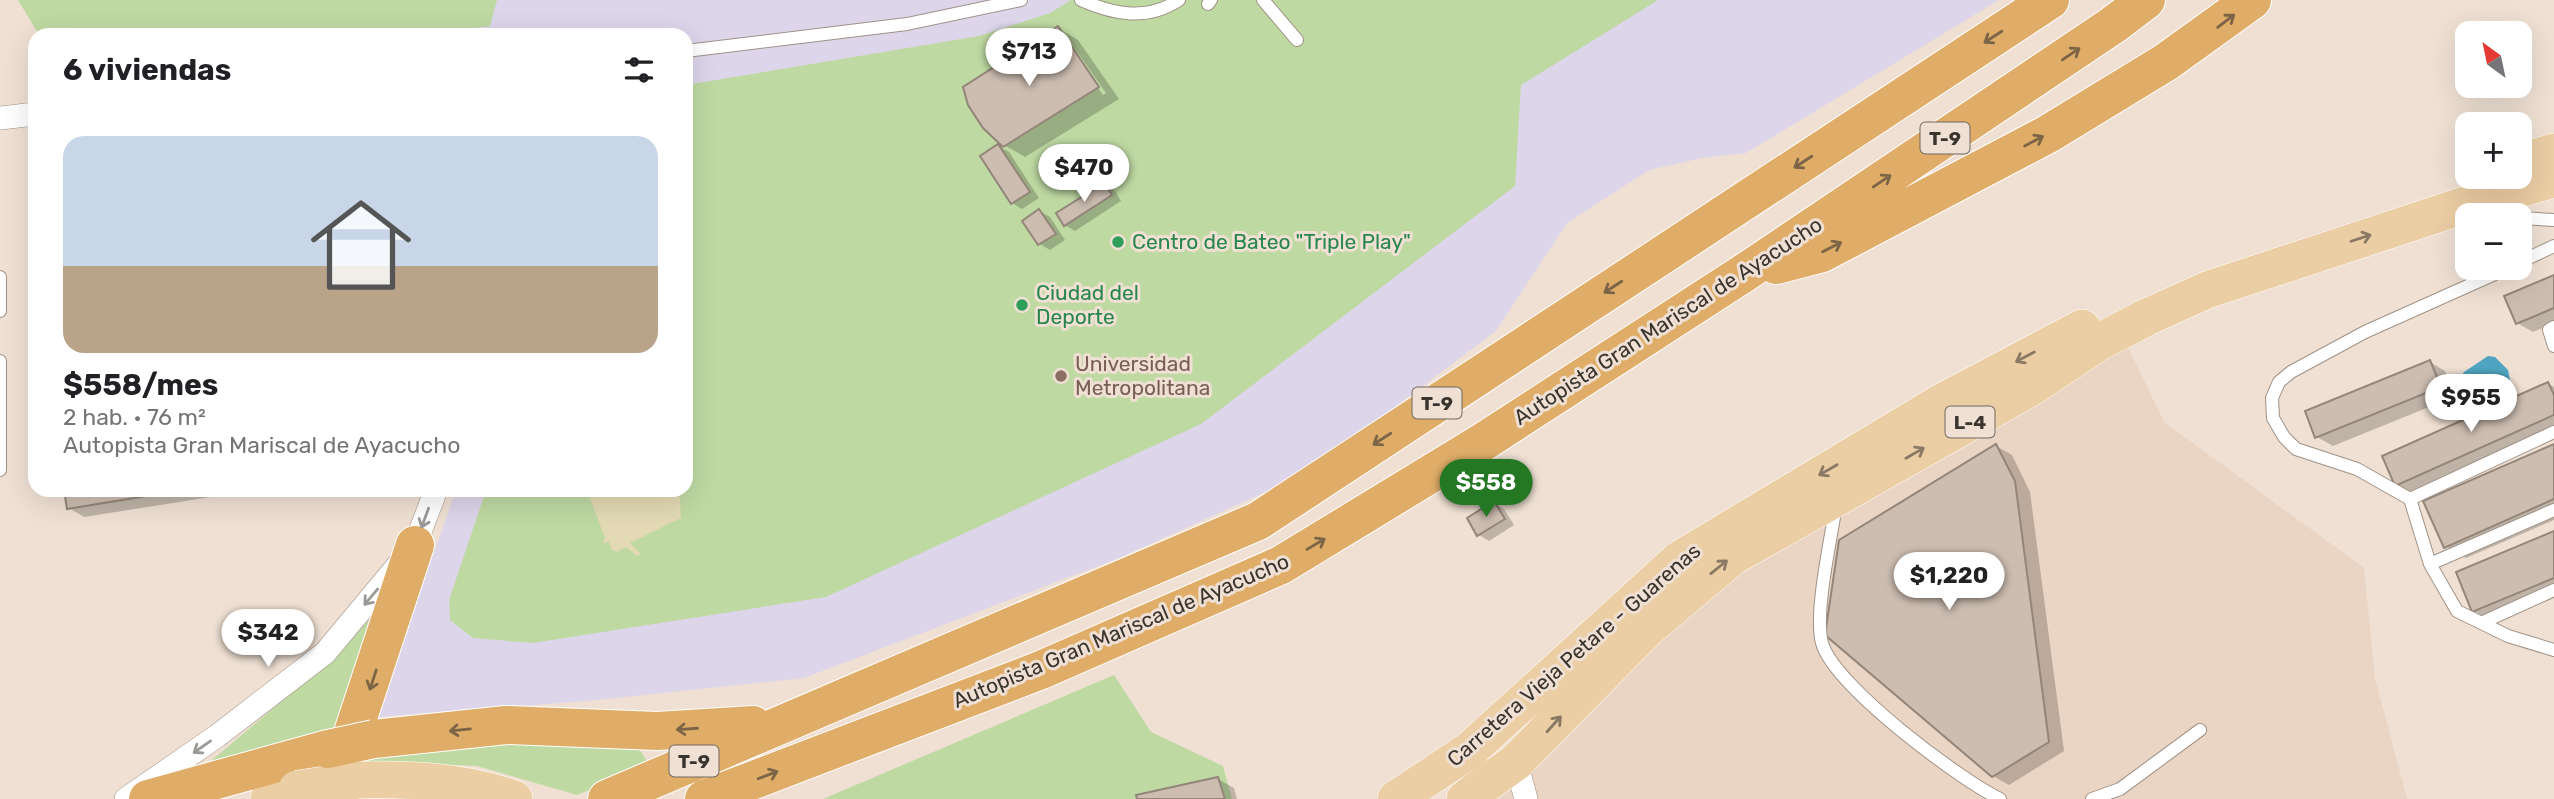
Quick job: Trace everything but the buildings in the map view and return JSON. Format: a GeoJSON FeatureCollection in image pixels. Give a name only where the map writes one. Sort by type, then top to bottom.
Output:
{"type":"FeatureCollection","features":[{"type":"Feature","properties":{"kind":"highway","name":"T-9"},"geometry":{"type":"LineString","coordinates":[[607,799],[1258,521],[2050,0]]}},
{"type":"Feature","properties":{"kind":"highway","name":"Autopista Gran Mariscal de Ayacucho"},"geometry":{"type":"LineString","coordinates":[[704,799],[1041,670],[1281,565],[1483,442],[1744,273],[2146,0]]}},
{"type":"Feature","properties":{"kind":"highway"},"geometry":{"type":"LineString","coordinates":[[1744,273],[1822,253],[2048,134],[2155,70],[2252,0]]}},
{"type":"Feature","properties":{"kind":"highway"},"geometry":{"type":"LineString","coordinates":[[314,792],[370,688],[415,545]]}},
{"type":"Feature","properties":{"kind":"highway"},"geometry":{"type":"LineString","coordinates":[[148,799],[328,749],[374,740],[506,725],[657,731],[780,723]]}},
{"type":"Feature","properties":{"kind":"main road"},"geometry":{"type":"LineString","coordinates":[[2532,158],[2554,152]]}},
{"type":"Feature","properties":{"kind":"main road","name":"Carretera Vieja Petare - Guarenas"},"geometry":{"type":"LineString","coordinates":[[1396,799],[1470,750],[1680,559],[1940,403],[2194,272],[2370,209],[2471,190],[2554,179]]}},
{"type":"Feature","properties":{"kind":"main road","name":"Carretera Vieja Petare - Guarenas"},"geometry":{"type":"LineString","coordinates":[[1465,799],[1516,783],[1591,682],[1705,578],[1732,557],[2147,317],[2207,290],[2471,190]]}},
{"type":"Feature","properties":{"kind":"main road"},"geometry":{"type":"LineString","coordinates":[[314,792],[412,779],[467,786],[514,799]]}},
{"type":"Feature","properties":{"kind":"street"},"geometry":{"type":"LineString","coordinates":[[0,118],[28,115]]}},
{"type":"Feature","properties":{"kind":"street"},"geometry":{"type":"LineString","coordinates":[[126,799],[217,736],[325,653],[415,545],[433,497]]}},
{"type":"Feature","properties":{"kind":"lane"},"geometry":{"type":"LineString","coordinates":[[693,50],[907,24],[1021,0]]}},
{"type":"Feature","properties":{"kind":"lane"},"geometry":{"type":"LineString","coordinates":[[1081,0],[1132,15],[1168,8],[1180,0]]}},
{"type":"Feature","properties":{"kind":"lane"},"geometry":{"type":"LineString","coordinates":[[1263,0],[1297,40]]}},
{"type":"Feature","properties":{"kind":"lane"},"geometry":{"type":"LineString","coordinates":[[2471,190],[2491,203]]}},
{"type":"Feature","properties":{"kind":"lane"},"geometry":{"type":"LineString","coordinates":[[2532,219],[2554,220]]}},
{"type":"Feature","properties":{"kind":"lane"},"geometry":{"type":"LineString","coordinates":[[2532,256],[2554,246]]}},
{"type":"Feature","properties":{"kind":"lane"},"geometry":{"type":"LineString","coordinates":[[0,277],[0,310]]}},
{"type":"Feature","properties":{"kind":"lane"},"geometry":{"type":"LineString","coordinates":[[2481,280],[2365,332],[2291,372],[2280,382],[2272,398],[2273,418],[2284,438],[2296,449],[2357,469],[2410,499],[2430,564],[2457,611],[2508,636],[2554,650]]}},
{"type":"Feature","properties":{"kind":"lane"},"geometry":{"type":"LineString","coordinates":[[2554,327],[2549,330],[2554,346]]}},
{"type":"Feature","properties":{"kind":"lane"},"geometry":{"type":"LineString","coordinates":[[0,361],[0,470]]}},
{"type":"Feature","properties":{"kind":"lane"},"geometry":{"type":"LineString","coordinates":[[2410,499],[2554,432]]}},
{"type":"Feature","properties":{"kind":"lane"},"geometry":{"type":"LineString","coordinates":[[1837,498],[1820,624],[1822,644],[1832,662],[1899,731],[1982,790],[2000,799]]}},
{"type":"Feature","properties":{"kind":"lane"},"geometry":{"type":"LineString","coordinates":[[2430,564],[2554,510]]}},
{"type":"Feature","properties":{"kind":"lane"},"geometry":{"type":"LineString","coordinates":[[2481,623],[2554,590]]}},
{"type":"Feature","properties":{"kind":"lane"},"geometry":{"type":"LineString","coordinates":[[2092,799],[2120,789],[2163,760],[2200,730]]}},
{"type":"Feature","properties":{"kind":"shaded area","name":"Ciudad del Deporte"},"geometry":{"type":"Polygon","coordinates":[[[389,0],[1999,0],[1746,153],[1702,158],[1649,170],[1567,223],[1496,331],[1376,421],[1270,490],[1119,558],[804,678],[587,701],[376,717],[454,497],[693,497],[693,28],[392,28],[389,0]]]}},
{"type":"Feature","properties":{"kind":"shaded area"},"geometry":{"type":"Polygon","coordinates":[[[2128,347],[2164,422],[2364,568],[2375,678],[2407,799],[1493,799],[1642,652],[1730,578],[1856,499],[2128,347]]]}},
{"type":"Feature","properties":{"kind":"green space"},"geometry":{"type":"Polygon","coordinates":[[[18,0],[497,0],[490,26],[474,28],[35,28],[18,0]]]}},
{"type":"Feature","properties":{"kind":"green space","name":"Ciudad del Deporte"},"geometry":{"type":"Polygon","coordinates":[[[1071,0],[1658,0],[1521,85],[1515,186],[1201,424],[826,597],[533,643],[473,638],[450,620],[449,600],[484,497],[693,497],[693,84],[979,36],[1050,13],[1071,0]]]}},
{"type":"Feature","properties":{"kind":"green space"},"geometry":{"type":"Polygon","coordinates":[[[370,619],[345,737],[186,782],[308,679],[370,619]]]}},
{"type":"Feature","properties":{"kind":"green space"},"geometry":{"type":"Polygon","coordinates":[[[1114,675],[1151,732],[1223,766],[1232,799],[823,799],[1114,675]]]}},
{"type":"Feature","properties":{"kind":"green space"},"geometry":{"type":"Polygon","coordinates":[[[522,740],[636,744],[650,766],[577,795],[477,766],[350,761],[522,740]]]}},
{"type":"Feature","properties":{"kind":"sand"},"geometry":{"type":"Polygon","coordinates":[[[590,497],[679,497],[681,518],[630,543],[641,554],[637,556],[626,547],[617,552],[611,549],[609,542],[602,543],[605,538],[590,497]]]}},
{"type":"Feature","properties":{"kind":"water"},"geometry":{"type":"Polygon","coordinates":[[[2488,356],[2495,357],[2508,370],[2512,391],[2477,400],[2456,386],[2464,372],[2488,356]]]}},
{"type":"Feature","properties":{"kind":"place","name":"Centro de Bateo \"Triple Play\""},"geometry":{"type":"Point","coordinates":[1118,242]}},
{"type":"Feature","properties":{"kind":"place","name":"Ciudad del Deporte"},"geometry":{"type":"Point","coordinates":[1022,305]}},
{"type":"Feature","properties":{"kind":"place","name":"Universidad Metropolitana"},"geometry":{"type":"Point","coordinates":[1061,376]}}]}
